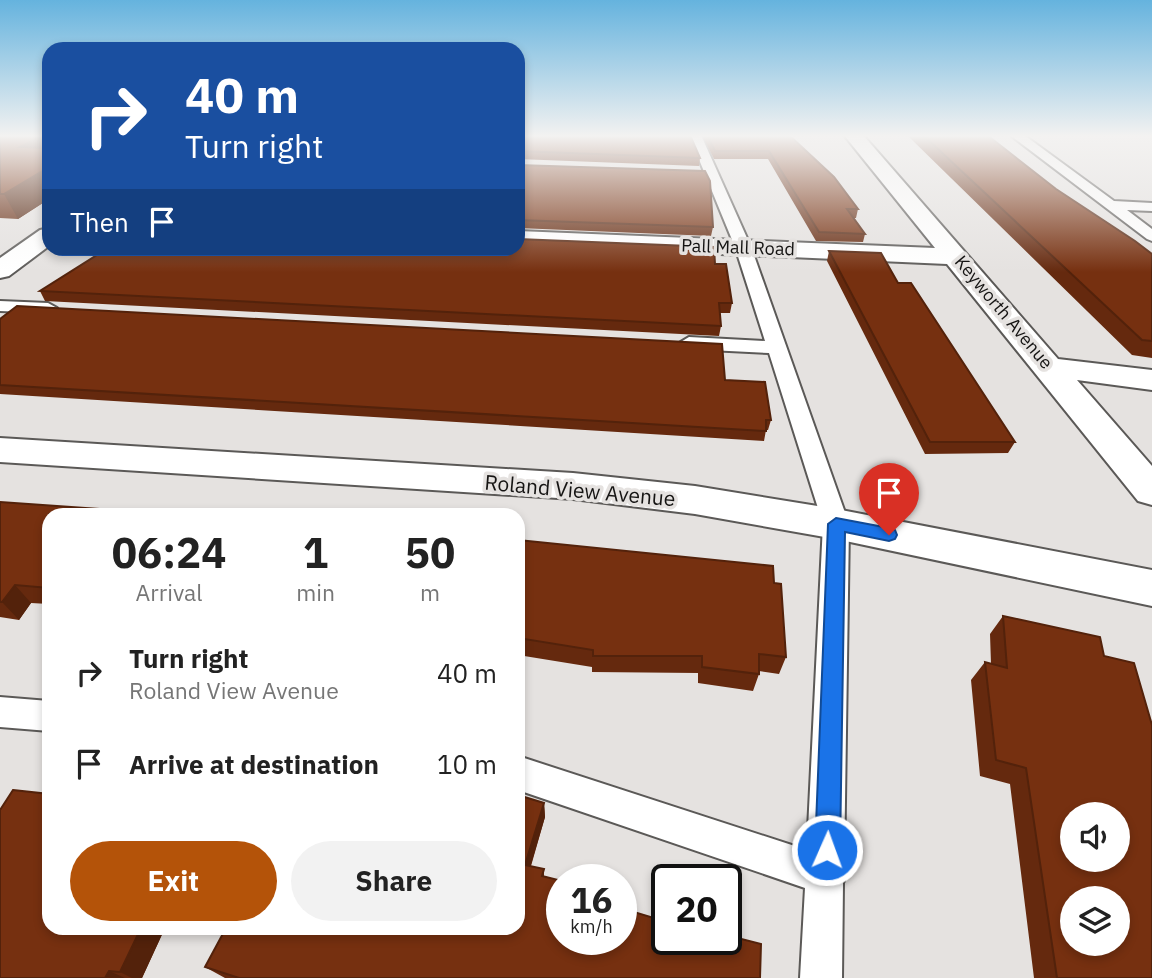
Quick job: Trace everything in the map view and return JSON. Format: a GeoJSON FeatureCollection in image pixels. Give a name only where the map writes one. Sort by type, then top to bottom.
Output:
{"type":"FeatureCollection","features":[{"type":"Feature","properties":{"kind":"street","name":"Keyworth Avenue"},"geometry":{"type":"LineString","coordinates":[[892,181],[1152,491]]}},
{"type":"Feature","properties":{"kind":"street","name":"Pall Mall Road"},"geometry":{"type":"LineString","coordinates":[[525,237],[957,257]]}},
{"type":"Feature","properties":{"kind":"street"},"geometry":{"type":"LineString","coordinates":[[0,270],[42,240]]}},
{"type":"Feature","properties":{"kind":"street"},"geometry":{"type":"LineString","coordinates":[[1050,367],[1152,380]]}},
{"type":"Feature","properties":{"kind":"street","name":"Roland View Avenue"},"geometry":{"type":"LineString","coordinates":[[0,450],[573,486],[695,500],[836,524],[1152,588]]}},
{"type":"Feature","properties":{"kind":"lane"},"geometry":{"type":"LineString","coordinates":[[707,181],[743,247],[836,524],[827,876],[821,978]]}},
{"type":"Feature","properties":{"kind":"lane"},"geometry":{"type":"LineString","coordinates":[[1077,181],[1152,236]]}},
{"type":"Feature","properties":{"kind":"lane"},"geometry":{"type":"LineString","coordinates":[[1110,205],[1152,206]]}},
{"type":"Feature","properties":{"kind":"lane"},"geometry":{"type":"LineString","coordinates":[[0,306],[69,310]]}},
{"type":"Feature","properties":{"kind":"lane"},"geometry":{"type":"LineString","coordinates":[[667,342],[778,348]]}},
{"type":"Feature","properties":{"kind":"lane"},"geometry":{"type":"LineString","coordinates":[[0,712],[42,715]]}},
{"type":"Feature","properties":{"kind":"lane"},"geometry":{"type":"LineString","coordinates":[[525,775],[827,876]]}},
{"type":"Feature","properties":{"kind":"building"},"geometry":{"type":"Polygon","coordinates":[[[0,181],[26,181],[4,194],[0,194],[0,181]]]}},
{"type":"Feature","properties":{"kind":"building"},"geometry":{"type":"Polygon","coordinates":[[[525,181],[710,181],[713,227],[525,220],[525,181]]]}},
{"type":"Feature","properties":{"kind":"building"},"geometry":{"type":"Polygon","coordinates":[[[787,181],[837,181],[858,209],[847,209],[865,234],[819,232],[787,181]]]}},
{"type":"Feature","properties":{"kind":"building"},"geometry":{"type":"Polygon","coordinates":[[[972,181],[1045,181],[1152,254],[1152,341],[1142,340],[972,181]]]}},
{"type":"Feature","properties":{"kind":"building"},"geometry":{"type":"Polygon","coordinates":[[[525,239],[714,247],[715,264],[726,264],[732,303],[719,303],[721,326],[40,291],[95,256],[525,256],[525,239]]]}},
{"type":"Feature","properties":{"kind":"building"},"geometry":{"type":"Polygon","coordinates":[[[829,251],[881,253],[898,283],[911,283],[1015,442],[930,442],[829,251]]]}},
{"type":"Feature","properties":{"kind":"building"},"geometry":{"type":"Polygon","coordinates":[[[17,306],[722,344],[725,380],[765,382],[771,420],[766,420],[766,431],[0,385],[0,319],[17,306]]]}},
{"type":"Feature","properties":{"kind":"building"},"geometry":{"type":"Polygon","coordinates":[[[0,502],[86,508],[42,508],[42,587],[15,585],[0,602],[0,502]]]}},
{"type":"Feature","properties":{"kind":"building"},"geometry":{"type":"Polygon","coordinates":[[[525,541],[773,566],[774,583],[781,584],[786,657],[759,654],[759,674],[702,667],[702,656],[593,656],[593,650],[525,639],[525,541]]]}},
{"type":"Feature","properties":{"kind":"building"},"geometry":{"type":"Polygon","coordinates":[[[1003,616],[1100,637],[1104,656],[1134,663],[1152,725],[1152,978],[1057,978],[1026,768],[996,760],[985,662],[1007,668],[1003,616]]]}},
{"type":"Feature","properties":{"kind":"building"},"geometry":{"type":"Polygon","coordinates":[[[13,790],[42,793],[42,935],[138,935],[120,972],[109,971],[105,978],[0,978],[0,810],[13,790]]]}},
{"type":"Feature","properties":{"kind":"building"},"geometry":{"type":"Polygon","coordinates":[[[525,797],[544,803],[525,865],[525,797]]]}},
{"type":"Feature","properties":{"kind":"building"},"geometry":{"type":"Polygon","coordinates":[[[525,865],[544,869],[542,876],[546,877],[546,955],[637,955],[637,913],[651,917],[651,955],[742,955],[742,939],[761,944],[760,978],[239,978],[205,967],[222,935],[525,935],[525,865]]]}},
{"type":"Feature","properties":{"kind":"route"},"geometry":{"type":"LineString","coordinates":[[827,850],[836,524],[889,535]]}}]}
